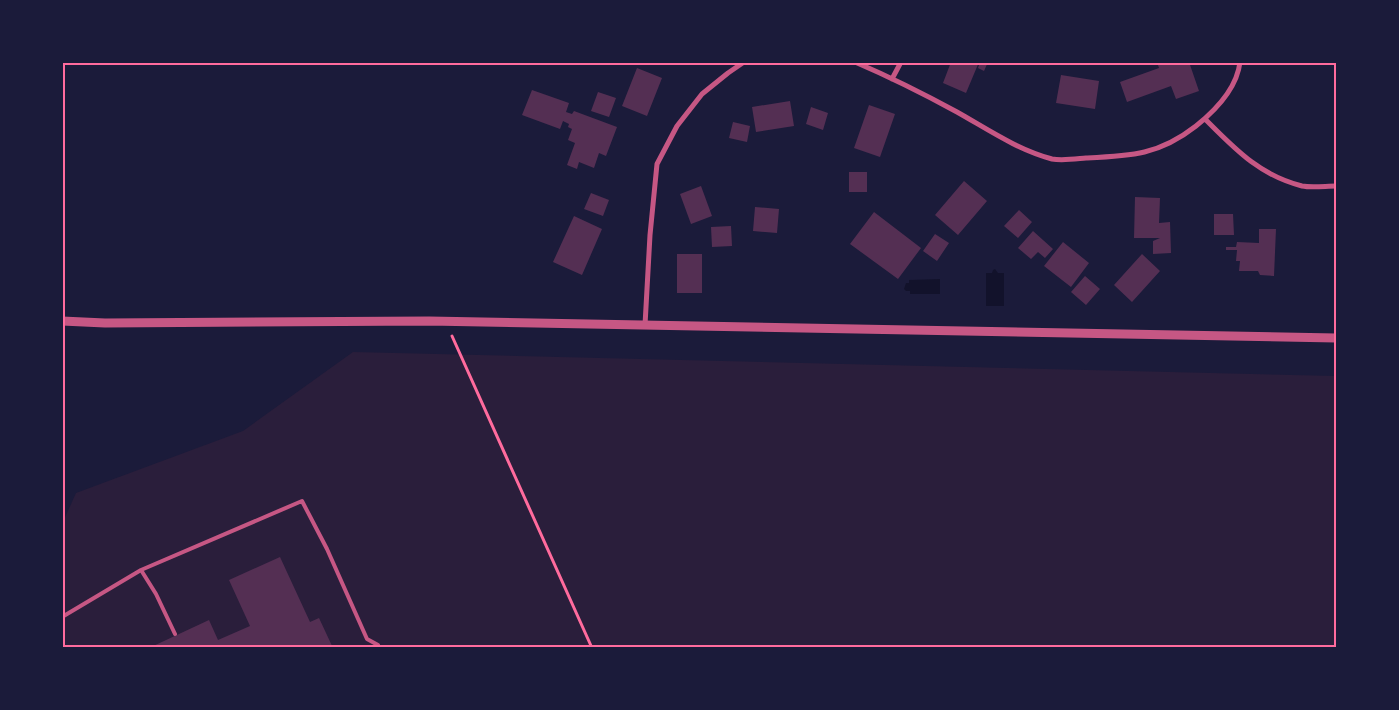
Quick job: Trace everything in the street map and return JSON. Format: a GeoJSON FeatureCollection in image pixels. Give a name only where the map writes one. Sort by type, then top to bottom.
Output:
{"type":"FeatureCollection","features":[{"type":"Feature","properties":{"kind":"street"},"geometry":{"type":"LineString","coordinates":[[645,325],[650,235],[657,164],[677,126],[702,94],[744,62]]}},
{"type":"Feature","properties":{"kind":"street"},"geometry":{"type":"LineString","coordinates":[[855,62],[956,112],[1014,146],[1054,160],[1127,156],[1165,146],[1205,119],[1224,100],[1239,74],[1240,62]]}},
{"type":"Feature","properties":{"kind":"street"},"geometry":{"type":"LineString","coordinates":[[892,79],[901,62]]}},
{"type":"Feature","properties":{"kind":"street"},"geometry":{"type":"LineString","coordinates":[[1205,119],[1236,151],[1265,172],[1303,186],[1336,186]]}},
{"type":"Feature","properties":{"kind":"street"},"geometry":{"type":"LineString","coordinates":[[62,321],[445,321],[1336,338]]}},
{"type":"Feature","properties":{"kind":"lane"},"geometry":{"type":"LineString","coordinates":[[62,617],[141,570],[302,501],[367,638],[378,646]]}},
{"type":"Feature","properties":{"kind":"lane"},"geometry":{"type":"LineString","coordinates":[[141,570],[156,594],[175,634]]}},
{"type":"Feature","properties":{"kind":"path"},"geometry":{"type":"LineString","coordinates":[[445,321],[592,648]]}},
{"type":"Feature","properties":{"kind":"shaded area"},"geometry":{"type":"Polygon","coordinates":[[[995,269],[998,273],[1004,273],[1004,306],[986,306],[986,273],[992,273],[995,269]]]}},
{"type":"Feature","properties":{"kind":"shaded area"},"geometry":{"type":"Polygon","coordinates":[[[940,279],[940,294],[910,294],[910,291],[904,289],[909,280],[940,279]]]}},
{"type":"Feature","properties":{"kind":"shaded area"},"geometry":{"type":"Polygon","coordinates":[[[353,352],[1336,376],[1336,647],[63,648],[63,522],[76,493],[243,431],[353,352]]]}},
{"type":"Feature","properties":{"kind":"building"},"geometry":{"type":"Polygon","coordinates":[[[951,62],[979,62],[966,93],[943,83],[951,62]]]}},
{"type":"Feature","properties":{"kind":"building"},"geometry":{"type":"Polygon","coordinates":[[[980,62],[988,62],[984,71],[978,68],[980,62]]]}},
{"type":"Feature","properties":{"kind":"building"},"geometry":{"type":"Polygon","coordinates":[[[1157,62],[1189,62],[1199,91],[1176,99],[1171,86],[1127,102],[1120,82],[1159,68],[1157,62]]]}},
{"type":"Feature","properties":{"kind":"building"},"geometry":{"type":"Polygon","coordinates":[[[637,68],[662,78],[647,116],[622,106],[637,68]]]}},
{"type":"Feature","properties":{"kind":"building"},"geometry":{"type":"Polygon","coordinates":[[[1061,75],[1099,81],[1095,109],[1056,103],[1061,75]]]}},
{"type":"Feature","properties":{"kind":"building"},"geometry":{"type":"Polygon","coordinates":[[[532,90],[569,103],[566,112],[572,114],[574,111],[617,127],[606,156],[599,153],[594,168],[579,162],[577,169],[567,165],[575,143],[568,140],[572,129],[568,127],[569,124],[563,121],[560,129],[522,115],[532,90]]]}},
{"type":"Feature","properties":{"kind":"building"},"geometry":{"type":"Polygon","coordinates":[[[598,92],[616,98],[609,117],[591,111],[598,92]]]}},
{"type":"Feature","properties":{"kind":"building"},"geometry":{"type":"Polygon","coordinates":[[[790,101],[794,126],[756,132],[752,107],[790,101]]]}},
{"type":"Feature","properties":{"kind":"building"},"geometry":{"type":"Polygon","coordinates":[[[869,105],[895,114],[880,157],[854,148],[869,105]]]}},
{"type":"Feature","properties":{"kind":"building"},"geometry":{"type":"Polygon","coordinates":[[[811,107],[828,113],[823,130],[806,124],[811,107]]]}},
{"type":"Feature","properties":{"kind":"building"},"geometry":{"type":"Polygon","coordinates":[[[733,122],[750,126],[747,142],[729,138],[733,122]]]}},
{"type":"Feature","properties":{"kind":"building"},"geometry":{"type":"Polygon","coordinates":[[[849,172],[867,172],[867,192],[849,192],[849,172]]]}},
{"type":"Feature","properties":{"kind":"building"},"geometry":{"type":"Polygon","coordinates":[[[964,181],[987,201],[958,235],[935,215],[964,181]]]}},
{"type":"Feature","properties":{"kind":"building"},"geometry":{"type":"Polygon","coordinates":[[[701,186],[712,216],[691,224],[680,194],[701,186]]]}},
{"type":"Feature","properties":{"kind":"building"},"geometry":{"type":"Polygon","coordinates":[[[591,193],[609,200],[603,216],[584,209],[591,193]]]}},
{"type":"Feature","properties":{"kind":"building"},"geometry":{"type":"Polygon","coordinates":[[[1135,197],[1160,198],[1159,223],[1170,222],[1171,253],[1153,254],[1153,241],[1160,238],[1134,238],[1135,197]]]}},
{"type":"Feature","properties":{"kind":"building"},"geometry":{"type":"Polygon","coordinates":[[[755,207],[779,209],[777,233],[753,231],[755,207]]]}},
{"type":"Feature","properties":{"kind":"building"},"geometry":{"type":"Polygon","coordinates":[[[1019,210],[1032,222],[1018,238],[1004,226],[1019,210]]]}},
{"type":"Feature","properties":{"kind":"building"},"geometry":{"type":"Polygon","coordinates":[[[874,212],[921,248],[898,279],[850,244],[874,212]]]}},
{"type":"Feature","properties":{"kind":"building"},"geometry":{"type":"Polygon","coordinates":[[[1214,214],[1233,214],[1234,235],[1214,235],[1214,214]]]}},
{"type":"Feature","properties":{"kind":"building"},"geometry":{"type":"Polygon","coordinates":[[[574,216],[602,229],[582,275],[553,262],[574,216]]]}},
{"type":"Feature","properties":{"kind":"building"},"geometry":{"type":"Polygon","coordinates":[[[731,226],[732,246],[712,247],[711,227],[731,226]]]}},
{"type":"Feature","properties":{"kind":"building"},"geometry":{"type":"Polygon","coordinates":[[[1259,229],[1276,229],[1274,276],[1260,275],[1258,271],[1239,271],[1240,261],[1236,261],[1237,250],[1226,250],[1226,247],[1236,247],[1237,242],[1259,243],[1259,229]]]}},
{"type":"Feature","properties":{"kind":"building"},"geometry":{"type":"Polygon","coordinates":[[[1033,231],[1053,249],[1045,258],[1038,252],[1031,259],[1018,248],[1033,231]]]}},
{"type":"Feature","properties":{"kind":"building"},"geometry":{"type":"Polygon","coordinates":[[[935,234],[949,243],[937,261],[923,251],[935,234]]]}},
{"type":"Feature","properties":{"kind":"building"},"geometry":{"type":"Polygon","coordinates":[[[1063,242],[1089,263],[1071,287],[1044,266],[1063,242]]]}},
{"type":"Feature","properties":{"kind":"building"},"geometry":{"type":"Polygon","coordinates":[[[677,254],[702,254],[702,293],[677,293],[677,254]]]}},
{"type":"Feature","properties":{"kind":"building"},"geometry":{"type":"Polygon","coordinates":[[[1142,254],[1160,271],[1132,302],[1114,285],[1142,254]]]}},
{"type":"Feature","properties":{"kind":"building"},"geometry":{"type":"Polygon","coordinates":[[[1085,276],[1100,289],[1086,305],[1071,292],[1085,276]]]}},
{"type":"Feature","properties":{"kind":"building"},"geometry":{"type":"Polygon","coordinates":[[[280,557],[310,622],[319,618],[333,648],[149,648],[209,620],[218,640],[250,626],[229,580],[280,557]]]}}]}
